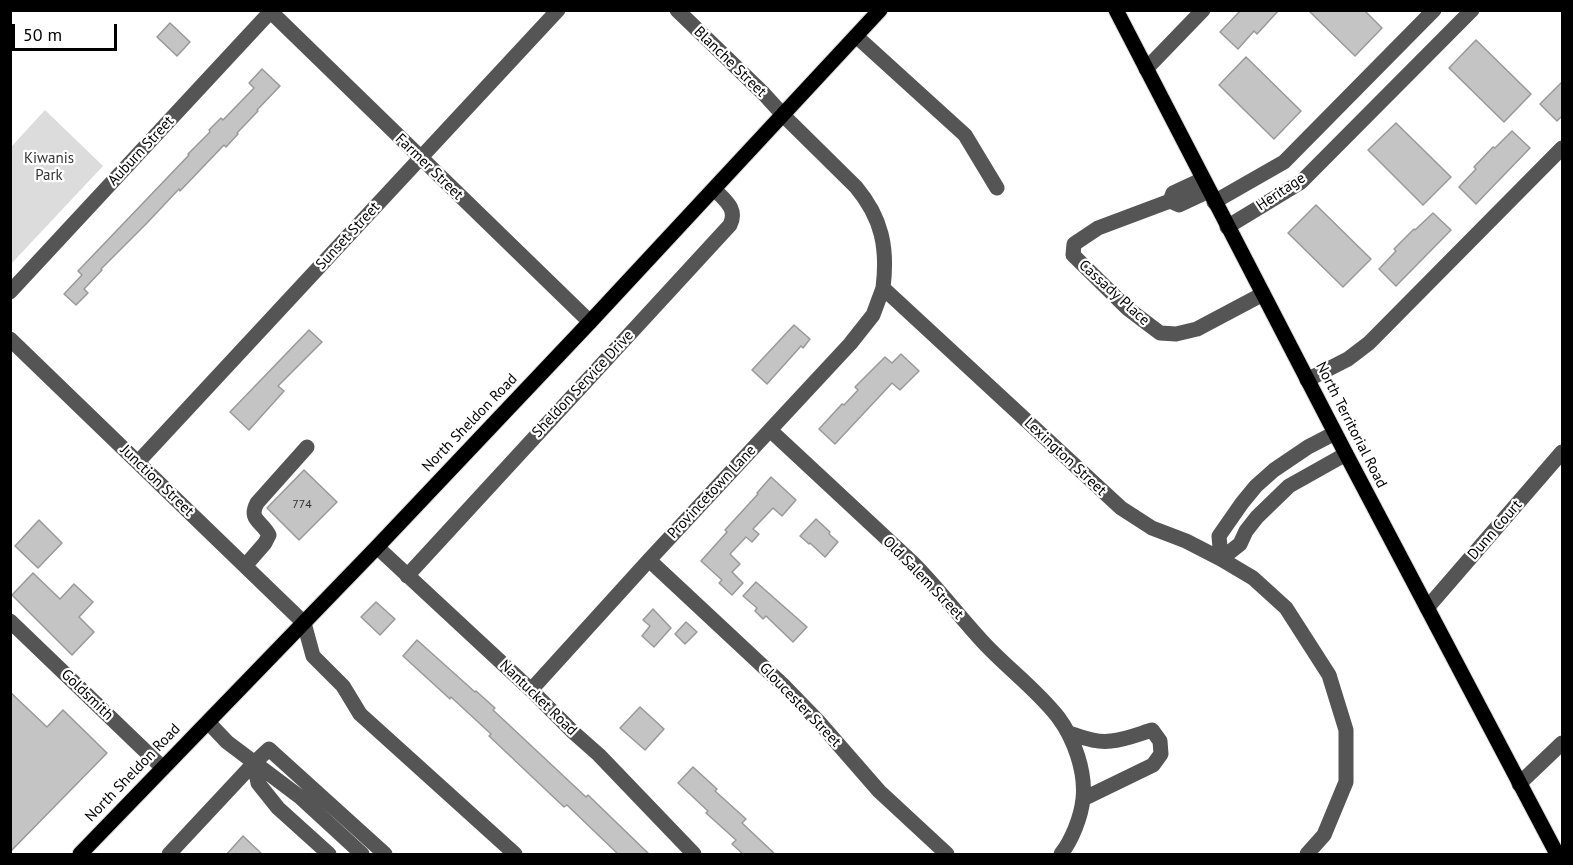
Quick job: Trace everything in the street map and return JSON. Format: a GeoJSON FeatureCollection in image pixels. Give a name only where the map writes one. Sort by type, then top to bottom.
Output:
{"type":"FeatureCollection","features":[{"type":"Feature","properties":{"kind":"main road","name":"North Sheldon Road"},"geometry":{"type":"LineString","coordinates":[[80,855],[590,322],[880,10]]}},
{"type":"Feature","properties":{"kind":"main road","name":"North Territorial Road"},"geometry":{"type":"LineString","coordinates":[[1116,10],[1227,227],[1557,855]]}},
{"type":"Feature","properties":{"kind":"street","name":"Sunset Street"},"geometry":{"type":"LineString","coordinates":[[138,462],[558,10]]}},
{"type":"Feature","properties":{"kind":"street","name":"Blanche Street"},"geometry":{"type":"LineString","coordinates":[[677,10],[783,115]]}},
{"type":"Feature","properties":{"kind":"street"},"geometry":{"type":"LineString","coordinates":[[1146,69],[1203,10]]}},
{"type":"Feature","properties":{"kind":"street","name":"Heritage"},"geometry":{"type":"LineString","coordinates":[[1209,191],[1284,162],[1434,10]]}},
{"type":"Feature","properties":{"kind":"street","name":"Heritage"},"geometry":{"type":"LineString","coordinates":[[1227,227],[1301,182],[1472,10]]}},
{"type":"Feature","properties":{"kind":"street","name":"Farmer Street"},"geometry":{"type":"LineString","coordinates":[[270,11],[590,322]]}},
{"type":"Feature","properties":{"kind":"street","name":"Auburn Street"},"geometry":{"type":"LineString","coordinates":[[10,292],[270,11]]}},
{"type":"Feature","properties":{"kind":"street"},"geometry":{"type":"LineString","coordinates":[[856,36],[965,135],[997,188]]}},
{"type":"Feature","properties":{"kind":"street"},"geometry":{"type":"LineString","coordinates":[[1386,60],[1404,79]]}},
{"type":"Feature","properties":{"kind":"street"},"geometry":{"type":"LineString","coordinates":[[783,115],[856,187],[871,207],[880,227],[885,248],[886,269],[883,288]]}},
{"type":"Feature","properties":{"kind":"street"},"geometry":{"type":"LineString","coordinates":[[1312,135],[1330,153]]}},
{"type":"Feature","properties":{"kind":"street"},"geometry":{"type":"LineString","coordinates":[[1307,380],[1348,359],[1369,343],[1563,148]]}},
{"type":"Feature","properties":{"kind":"street","name":"Sheldon Service Drive"},"geometry":{"type":"LineString","coordinates":[[407,576],[730,225],[733,216],[732,207],[714,189]]}},
{"type":"Feature","properties":{"kind":"street","name":"Cassady Place"},"geometry":{"type":"LineString","coordinates":[[1209,191],[1179,205],[1170,201],[1098,228],[1074,244],[1073,255],[1127,308],[1160,333],[1176,334],[1197,329],[1263,294]]}},
{"type":"Feature","properties":{"kind":"street","name":"Provincetown Lane"},"geometry":{"type":"LineString","coordinates":[[531,690],[856,337],[873,315],[883,288]]}},
{"type":"Feature","properties":{"kind":"street","name":"Lexington Street"},"geometry":{"type":"LineString","coordinates":[[883,288],[1121,508],[1152,528],[1186,541],[1253,578],[1286,608],[1329,675],[1346,730],[1346,782],[1324,835],[1307,855]]}},
{"type":"Feature","properties":{"kind":"street","name":"Junction Street"},"geometry":{"type":"LineString","coordinates":[[10,339],[304,623]]}},
{"type":"Feature","properties":{"kind":"street","name":"Old Salem Street"},"geometry":{"type":"LineString","coordinates":[[770,430],[930,580],[983,642],[1051,709],[1069,733],[1080,764],[1083,799],[1077,824],[1061,855]]}},
{"type":"Feature","properties":{"kind":"street"},"geometry":{"type":"LineString","coordinates":[[1221,559],[1220,537],[1256,486],[1274,470],[1308,447],[1335,433]]}},
{"type":"Feature","properties":{"kind":"street"},"geometry":{"type":"LineString","coordinates":[[245,566],[268,540],[269,535],[253,512],[257,503],[307,447]]}},
{"type":"Feature","properties":{"kind":"street","name":"Dunn Court"},"geometry":{"type":"LineString","coordinates":[[1427,608],[1563,452]]}},
{"type":"Feature","properties":{"kind":"street"},"geometry":{"type":"LineString","coordinates":[[1221,559],[1240,544],[1246,531],[1257,517],[1289,486],[1346,454]]}},
{"type":"Feature","properties":{"kind":"street","name":"Nantucket Road"},"geometry":{"type":"LineString","coordinates":[[376,547],[599,755],[694,855]]}},
{"type":"Feature","properties":{"kind":"street","name":"Gloucester Street"},"geometry":{"type":"LineString","coordinates":[[649,560],[783,685],[879,790],[947,855]]}},
{"type":"Feature","properties":{"kind":"street","name":"Goldsmith"},"geometry":{"type":"LineString","coordinates":[[10,621],[163,768]]}},
{"type":"Feature","properties":{"kind":"street"},"geometry":{"type":"LineString","coordinates":[[304,623],[313,656],[342,686],[360,714],[515,855]]}},
{"type":"Feature","properties":{"kind":"street"},"geometry":{"type":"LineString","coordinates":[[208,722],[227,742],[300,796],[362,855]]}},
{"type":"Feature","properties":{"kind":"street"},"geometry":{"type":"LineString","coordinates":[[1069,733],[1093,740],[1113,741],[1152,730],[1160,741],[1161,754],[1153,765],[1083,799]]}},
{"type":"Feature","properties":{"kind":"street"},"geometry":{"type":"LineString","coordinates":[[1520,784],[1563,743]]}},
{"type":"Feature","properties":{"kind":"street"},"geometry":{"type":"LineString","coordinates":[[169,855],[269,749],[385,855]]}},
{"type":"Feature","properties":{"kind":"street"},"geometry":{"type":"LineString","coordinates":[[254,763],[258,783],[278,808],[328,855]]}},
{"type":"Feature","properties":{"kind":"green space","name":"Kiwanis Park"},"geometry":{"type":"Polygon","coordinates":[[[45,110],[103,166],[11,264],[11,147],[45,110]]]}},
{"type":"Feature","properties":{"kind":"building"},"geometry":{"type":"Polygon","coordinates":[[[1241,10],[1279,10],[1257,34],[1254,31],[1238,49],[1220,32],[1241,10]]]}},
{"type":"Feature","properties":{"kind":"building"},"geometry":{"type":"Polygon","coordinates":[[[1308,10],[1364,10],[1382,28],[1355,56],[1308,10]]]}},
{"type":"Feature","properties":{"kind":"building"},"geometry":{"type":"Polygon","coordinates":[[[170,23],[190,42],[177,56],[157,37],[170,23]]]}},
{"type":"Feature","properties":{"kind":"building"},"geometry":{"type":"Polygon","coordinates":[[[1476,40],[1531,94],[1504,122],[1449,68],[1476,40]]]}},
{"type":"Feature","properties":{"kind":"building"},"geometry":{"type":"Polygon","coordinates":[[[1246,57],[1301,111],[1274,139],[1219,85],[1246,57]]]}},
{"type":"Feature","properties":{"kind":"building"},"geometry":{"type":"Polygon","coordinates":[[[262,69],[280,86],[226,147],[224,145],[101,269],[84,289],[88,293],[76,305],[64,294],[82,275],[78,271],[189,155],[210,132],[209,130],[221,118],[223,120],[254,88],[249,83],[262,69]]]}},
{"type":"Feature","properties":{"kind":"building"},"geometry":{"type":"Polygon","coordinates":[[[1563,81],[1563,115],[1557,121],[1540,104],[1563,81]]]}},
{"type":"Feature","properties":{"kind":"building"},"geometry":{"type":"Polygon","coordinates":[[[1396,123],[1451,177],[1423,205],[1368,150],[1396,123]]]}},
{"type":"Feature","properties":{"kind":"building"},"geometry":{"type":"Polygon","coordinates":[[[1512,131],[1530,148],[1476,204],[1459,187],[1476,169],[1474,167],[1512,131]]]}},
{"type":"Feature","properties":{"kind":"building"},"geometry":{"type":"Polygon","coordinates":[[[1316,205],[1371,259],[1343,287],[1288,233],[1316,205]]]}},
{"type":"Feature","properties":{"kind":"building"},"geometry":{"type":"Polygon","coordinates":[[[1433,213],[1451,230],[1396,286],[1379,269],[1396,251],[1394,249],[1433,213]]]}},
{"type":"Feature","properties":{"kind":"building"},"geometry":{"type":"Polygon","coordinates":[[[794,325],[810,339],[767,384],[752,370],[794,325]]]}},
{"type":"Feature","properties":{"kind":"building"},"geometry":{"type":"Polygon","coordinates":[[[309,330],[322,342],[278,386],[284,391],[249,430],[230,412],[309,330]]]}},
{"type":"Feature","properties":{"kind":"building"},"geometry":{"type":"Polygon","coordinates":[[[901,354],[919,371],[900,390],[892,383],[835,444],[819,429],[858,390],[855,387],[885,357],[892,363],[901,354]]]}},
{"type":"Feature","properties":{"kind":"building"},"geometry":{"type":"Polygon","coordinates":[[[304,470],[337,502],[299,540],[267,508],[304,470]]]}},
{"type":"Feature","properties":{"kind":"building"},"geometry":{"type":"Polygon","coordinates":[[[771,477],[796,500],[782,516],[773,508],[753,529],[759,534],[752,542],[746,537],[730,554],[740,564],[732,572],[743,583],[732,595],[719,583],[722,580],[701,561],[771,477]]]}},
{"type":"Feature","properties":{"kind":"building"},"geometry":{"type":"Polygon","coordinates":[[[816,519],[838,542],[825,557],[800,536],[816,519]]]}},
{"type":"Feature","properties":{"kind":"building"},"geometry":{"type":"Polygon","coordinates":[[[39,520],[62,543],[38,568],[15,546],[39,520]]]}},
{"type":"Feature","properties":{"kind":"building"},"geometry":{"type":"Polygon","coordinates":[[[33,573],[60,599],[74,584],[93,602],[79,617],[94,632],[72,655],[12,595],[33,573]]]}},
{"type":"Feature","properties":{"kind":"building"},"geometry":{"type":"Polygon","coordinates":[[[756,582],[807,627],[793,642],[766,616],[763,619],[755,611],[757,608],[743,596],[756,582]]]}},
{"type":"Feature","properties":{"kind":"building"},"geometry":{"type":"Polygon","coordinates":[[[376,602],[395,619],[380,635],[361,617],[376,602]]]}},
{"type":"Feature","properties":{"kind":"building"},"geometry":{"type":"Polygon","coordinates":[[[653,609],[671,628],[654,647],[642,636],[650,626],[643,620],[653,609]]]}},
{"type":"Feature","properties":{"kind":"building"},"geometry":{"type":"Polygon","coordinates":[[[686,622],[697,632],[685,644],[675,634],[686,622]]]}},
{"type":"Feature","properties":{"kind":"building"},"geometry":{"type":"Polygon","coordinates":[[[417,640],[495,708],[493,710],[586,797],[588,795],[650,855],[619,855],[567,805],[564,807],[489,736],[491,734],[403,656],[417,640]]]}},
{"type":"Feature","properties":{"kind":"building"},"geometry":{"type":"Polygon","coordinates":[[[10,692],[47,727],[63,710],[107,753],[10,852],[10,692]]]}},
{"type":"Feature","properties":{"kind":"building"},"geometry":{"type":"Polygon","coordinates":[[[640,707],[664,729],[645,750],[620,728],[640,707]]]}},
{"type":"Feature","properties":{"kind":"building"},"geometry":{"type":"Polygon","coordinates":[[[693,767],[746,819],[742,823],[776,855],[744,855],[732,844],[736,840],[678,783],[693,767]]]}},
{"type":"Feature","properties":{"kind":"building"},"geometry":{"type":"Polygon","coordinates":[[[243,836],[263,855],[226,855],[243,836]]]}}]}
